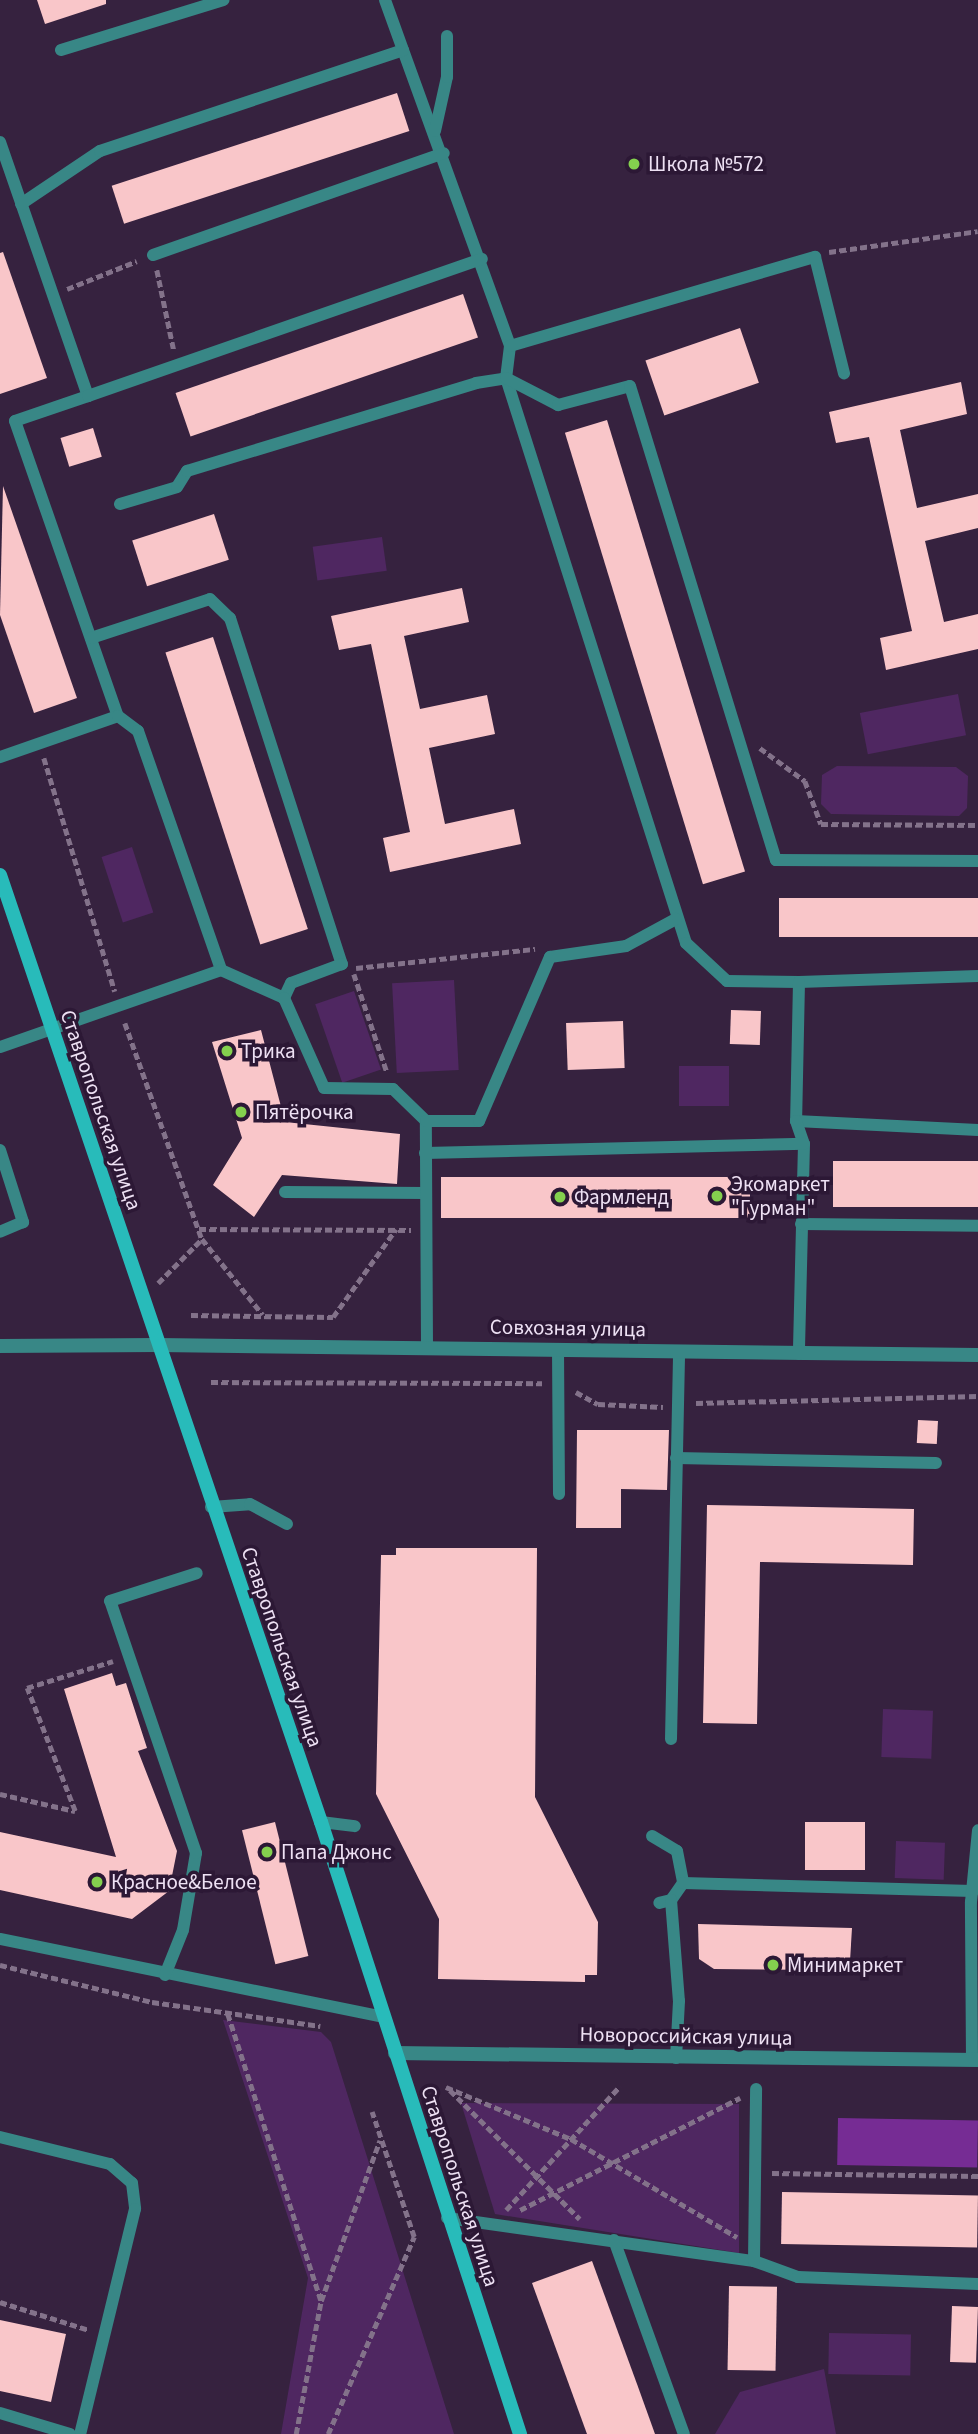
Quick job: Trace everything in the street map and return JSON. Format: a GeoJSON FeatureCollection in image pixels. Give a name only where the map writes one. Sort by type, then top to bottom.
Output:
{"type":"FeatureCollection","features":[{"type":"Feature","properties":{"kind":"main road","name":"Ставропольская улица"},"geometry":{"type":"LineString","coordinates":[[0,875],[211,1507],[321,1822],[447,2218],[520,2434]]}},
{"type":"Feature","properties":{"kind":"street","name":"Совхозная улица"},"geometry":{"type":"LineString","coordinates":[[0,1346],[427,1346],[978,1355]]}},
{"type":"Feature","properties":{"kind":"street","name":"Новороссийская улица"},"geometry":{"type":"LineString","coordinates":[[395,2053],[975,2060]]}},
{"type":"Feature","properties":{"kind":"lane"},"geometry":{"type":"LineString","coordinates":[[61,51],[224,0]]}},
{"type":"Feature","properties":{"kind":"lane"},"geometry":{"type":"LineString","coordinates":[[385,0],[482,259],[510,346],[506,378],[676,919],[692,950],[727,981],[799,982],[978,976]]}},
{"type":"Feature","properties":{"kind":"lane"},"geometry":{"type":"LineString","coordinates":[[435,131],[447,77],[447,36]]}},
{"type":"Feature","properties":{"kind":"lane"},"geometry":{"type":"LineString","coordinates":[[22,204],[100,151],[403,50]]}},
{"type":"Feature","properties":{"kind":"lane"},"geometry":{"type":"LineString","coordinates":[[0,142],[88,396]]}},
{"type":"Feature","properties":{"kind":"lane"},"geometry":{"type":"LineString","coordinates":[[153,255],[444,153]]}},
{"type":"Feature","properties":{"kind":"lane"},"geometry":{"type":"LineString","coordinates":[[510,346],[815,257],[844,373]]}},
{"type":"Feature","properties":{"kind":"lane"},"geometry":{"type":"LineString","coordinates":[[221,970],[138,731],[118,716],[15,421],[482,259]]}},
{"type":"Feature","properties":{"kind":"lane"},"geometry":{"type":"LineString","coordinates":[[120,504],[177,487],[187,471],[506,378],[558,405],[630,386],[776,860],[978,861]]}},
{"type":"Feature","properties":{"kind":"lane"},"geometry":{"type":"LineString","coordinates":[[90,638],[210,599],[230,618],[347,966],[291,983],[284,998]]}},
{"type":"Feature","properties":{"kind":"lane"},"geometry":{"type":"LineString","coordinates":[[0,757],[118,716]]}},
{"type":"Feature","properties":{"kind":"lane"},"geometry":{"type":"LineString","coordinates":[[0,1047],[53,1033],[221,970],[284,998],[324,1088],[393,1089],[426,1121],[479,1121],[550,957],[626,946],[676,919]]}},
{"type":"Feature","properties":{"kind":"lane"},"geometry":{"type":"LineString","coordinates":[[799,982],[796,1121],[804,1143],[799,1354]]}},
{"type":"Feature","properties":{"kind":"lane"},"geometry":{"type":"LineString","coordinates":[[426,1121],[427,1346]]}},
{"type":"Feature","properties":{"kind":"lane"},"geometry":{"type":"LineString","coordinates":[[796,1121],[978,1130]]}},
{"type":"Feature","properties":{"kind":"lane"},"geometry":{"type":"LineString","coordinates":[[425,1153],[804,1143]]}},
{"type":"Feature","properties":{"kind":"lane"},"geometry":{"type":"LineString","coordinates":[[0,1150],[23,1222],[0,1233]]}},
{"type":"Feature","properties":{"kind":"lane"},"geometry":{"type":"LineString","coordinates":[[285,1192],[425,1193]]}},
{"type":"Feature","properties":{"kind":"lane"},"geometry":{"type":"LineString","coordinates":[[801,1224],[978,1226]]}},
{"type":"Feature","properties":{"kind":"lane"},"geometry":{"type":"LineString","coordinates":[[558,1350],[559,1494]]}},
{"type":"Feature","properties":{"kind":"lane"},"geometry":{"type":"LineString","coordinates":[[671,1739],[678,1351]]}},
{"type":"Feature","properties":{"kind":"lane"},"geometry":{"type":"LineString","coordinates":[[676,1458],[936,1463]]}},
{"type":"Feature","properties":{"kind":"lane"},"geometry":{"type":"LineString","coordinates":[[211,1507],[250,1504],[287,1524]]}},
{"type":"Feature","properties":{"kind":"lane"},"geometry":{"type":"LineString","coordinates":[[165,1975],[183,1930],[196,1853],[110,1601],[197,1573]]}},
{"type":"Feature","properties":{"kind":"lane"},"geometry":{"type":"LineString","coordinates":[[321,1822],[355,1826]]}},
{"type":"Feature","properties":{"kind":"lane"},"geometry":{"type":"LineString","coordinates":[[975,2060],[972,1891],[978,1876],[978,1830]]}},
{"type":"Feature","properties":{"kind":"lane"},"geometry":{"type":"LineString","coordinates":[[652,1836],[677,1851],[683,1883]]}},
{"type":"Feature","properties":{"kind":"lane"},"geometry":{"type":"LineString","coordinates":[[676,2057],[679,2001],[665,1902],[683,1883],[972,1891]]}},
{"type":"Feature","properties":{"kind":"lane"},"geometry":{"type":"LineString","coordinates":[[0,1939],[165,1975],[383,2017]]}},
{"type":"Feature","properties":{"kind":"lane"},"geometry":{"type":"LineString","coordinates":[[754,2261],[756,2089]]}},
{"type":"Feature","properties":{"kind":"lane"},"geometry":{"type":"LineString","coordinates":[[0,2137],[110,2164],[132,2183],[135,2209],[80,2434]]}},
{"type":"Feature","properties":{"kind":"lane"},"geometry":{"type":"LineString","coordinates":[[447,2218],[754,2261],[798,2277],[978,2284]]}},
{"type":"Feature","properties":{"kind":"lane"},"geometry":{"type":"LineString","coordinates":[[614,2240],[684,2434]]}},
{"type":"Feature","properties":{"kind":"lane"},"geometry":{"type":"LineString","coordinates":[[0,2413],[70,2434]]}},
{"type":"Feature","properties":{"kind":"path"},"geometry":{"type":"LineString","coordinates":[[815,257],[845,246],[978,231]]}},
{"type":"Feature","properties":{"kind":"path"},"geometry":{"type":"LineString","coordinates":[[53,294],[153,255],[177,364]]}},
{"type":"Feature","properties":{"kind":"path"},"geometry":{"type":"LineString","coordinates":[[736,731],[805,781],[821,824],[978,825]]}},
{"type":"Feature","properties":{"kind":"path"},"geometry":{"type":"LineString","coordinates":[[40,743],[120,1008],[202,1239],[263,1316]]}},
{"type":"Feature","properties":{"kind":"path"},"geometry":{"type":"LineString","coordinates":[[393,1089],[347,966],[547,948],[550,957]]}},
{"type":"Feature","properties":{"kind":"path"},"geometry":{"type":"LineString","coordinates":[[199,1229],[425,1230]]}},
{"type":"Feature","properties":{"kind":"path"},"geometry":{"type":"LineString","coordinates":[[191,1315],[333,1317],[396,1230]]}},
{"type":"Feature","properties":{"kind":"path"},"geometry":{"type":"LineString","coordinates":[[156,1285],[202,1239]]}},
{"type":"Feature","properties":{"kind":"path"},"geometry":{"type":"LineString","coordinates":[[211,1382],[559,1382],[598,1404],[677,1405],[730,1399],[978,1396]]}},
{"type":"Feature","properties":{"kind":"path"},"geometry":{"type":"LineString","coordinates":[[0,1794],[75,1811],[27,1688],[129,1656]]}},
{"type":"Feature","properties":{"kind":"path"},"geometry":{"type":"LineString","coordinates":[[0,1965],[152,2002],[320,2026]]}},
{"type":"Feature","properties":{"kind":"path"},"geometry":{"type":"LineString","coordinates":[[228,2014],[321,2301]]}},
{"type":"Feature","properties":{"kind":"path"},"geometry":{"type":"LineString","coordinates":[[494,2224],[536,2174],[620,2085]]}},
{"type":"Feature","properties":{"kind":"path"},"geometry":{"type":"LineString","coordinates":[[596,2237],[556,2192],[446,2087],[571,2139],[754,2247]]}},
{"type":"Feature","properties":{"kind":"path"},"geometry":{"type":"LineString","coordinates":[[494,2224],[756,2089]]}},
{"type":"Feature","properties":{"kind":"path"},"geometry":{"type":"LineString","coordinates":[[328,2434],[414,2237],[372,2112]]}},
{"type":"Feature","properties":{"kind":"path"},"geometry":{"type":"LineString","coordinates":[[296,2434],[321,2301],[381,2138]]}},
{"type":"Feature","properties":{"kind":"path"},"geometry":{"type":"LineString","coordinates":[[756,2173],[978,2176]]}},
{"type":"Feature","properties":{"kind":"path"},"geometry":{"type":"LineString","coordinates":[[0,2302],[105,2335]]}},
{"type":"Feature","properties":{"kind":"shaded area"},"geometry":{"type":"Polygon","coordinates":[[[382,537],[387,571],[317,580],[313,547],[382,537]]]}},
{"type":"Feature","properties":{"kind":"shaded area"},"geometry":{"type":"Polygon","coordinates":[[[958,694],[966,735],[868,754],[860,713],[958,694]]]}},
{"type":"Feature","properties":{"kind":"shaded area"},"geometry":{"type":"Polygon","coordinates":[[[837,766],[956,767],[968,776],[967,808],[959,816],[831,814],[821,804],[822,775],[837,766]]]}},
{"type":"Feature","properties":{"kind":"shaded area"},"geometry":{"type":"Polygon","coordinates":[[[132,847],[153,913],[123,923],[102,857],[132,847]]]}},
{"type":"Feature","properties":{"kind":"shaded area"},"geometry":{"type":"Polygon","coordinates":[[[454,980],[459,1070],[397,1073],[392,983],[454,980]]]}},
{"type":"Feature","properties":{"kind":"shaded area"},"geometry":{"type":"Polygon","coordinates":[[[354,991],[381,1069],[342,1083],[315,1004],[354,991]]]}},
{"type":"Feature","properties":{"kind":"shaded area"},"geometry":{"type":"Polygon","coordinates":[[[679,1066],[729,1066],[729,1106],[679,1106],[679,1066]]]}},
{"type":"Feature","properties":{"kind":"shaded area"},"geometry":{"type":"Polygon","coordinates":[[[883,1709],[933,1711],[931,1759],[881,1757],[883,1709]]]}},
{"type":"Feature","properties":{"kind":"shaded area"},"geometry":{"type":"Polygon","coordinates":[[[896,1841],[945,1843],[944,1880],[895,1878],[896,1841]]]}},
{"type":"Feature","properties":{"kind":"shaded area"},"geometry":{"type":"Polygon","coordinates":[[[223,2020],[321,2032],[331,2042],[454,2434],[281,2434],[308,2278],[223,2020]]]}},
{"type":"Feature","properties":{"kind":"shaded area"},"geometry":{"type":"Polygon","coordinates":[[[461,2103],[739,2104],[739,2253],[495,2214],[461,2103]]]}},
{"type":"Feature","properties":{"kind":"shaded area"},"geometry":{"type":"Polygon","coordinates":[[[838,2118],[978,2120],[977,2167],[837,2165],[838,2118]]]}},
{"type":"Feature","properties":{"kind":"shaded area"},"geometry":{"type":"Polygon","coordinates":[[[829,2333],[911,2334],[910,2375],[828,2374],[829,2333]]]}},
{"type":"Feature","properties":{"kind":"shaded area"},"geometry":{"type":"Polygon","coordinates":[[[824,2369],[836,2434],[715,2434],[740,2392],[824,2369]]]}},
{"type":"Feature","properties":{"kind":"building"},"geometry":{"type":"Polygon","coordinates":[[[37,0],[106,0],[106,4],[45,24],[37,0]]]}},
{"type":"Feature","properties":{"kind":"building"},"geometry":{"type":"Polygon","coordinates":[[[397,93],[409,131],[124,224],[112,186],[397,93]]]}},
{"type":"Feature","properties":{"kind":"building"},"geometry":{"type":"Polygon","coordinates":[[[3,252],[47,378],[0,394],[0,253],[3,252]]]}},
{"type":"Feature","properties":{"kind":"building"},"geometry":{"type":"Polygon","coordinates":[[[463,294],[478,337],[191,436],[176,393],[463,294]]]}},
{"type":"Feature","properties":{"kind":"building"},"geometry":{"type":"Polygon","coordinates":[[[740,328],[759,383],[664,415],[645,361],[740,328]]]}},
{"type":"Feature","properties":{"kind":"building"},"geometry":{"type":"Polygon","coordinates":[[[961,382],[967,414],[900,430],[917,508],[978,494],[978,528],[925,541],[944,622],[978,614],[978,649],[886,670],[880,638],[912,631],[869,437],[836,443],[829,412],[961,382]]]}},
{"type":"Feature","properties":{"kind":"building"},"geometry":{"type":"Polygon","coordinates":[[[607,420],[745,871],[703,884],[565,433],[607,420]]]}},
{"type":"Feature","properties":{"kind":"building"},"geometry":{"type":"Polygon","coordinates":[[[93,428],[102,457],[69,467],[60,438],[93,428]]]}},
{"type":"Feature","properties":{"kind":"building"},"geometry":{"type":"Polygon","coordinates":[[[3,486],[77,698],[34,713],[0,615],[3,486]]]}},
{"type":"Feature","properties":{"kind":"building"},"geometry":{"type":"Polygon","coordinates":[[[214,514],[229,560],[147,586],[132,541],[214,514]]]}},
{"type":"Feature","properties":{"kind":"building"},"geometry":{"type":"Polygon","coordinates":[[[462,588],[469,622],[404,636],[420,709],[487,695],[495,734],[429,748],[445,824],[514,809],[521,844],[390,872],[383,838],[410,832],[371,644],[339,650],[331,616],[462,588]]]}},
{"type":"Feature","properties":{"kind":"building"},"geometry":{"type":"Polygon","coordinates":[[[213,637],[308,929],[260,944],[165,652],[213,637]]]}},
{"type":"Feature","properties":{"kind":"building"},"geometry":{"type":"Polygon","coordinates":[[[779,898],[978,898],[978,937],[779,937],[779,898]]]}},
{"type":"Feature","properties":{"kind":"building"},"geometry":{"type":"Polygon","coordinates":[[[731,1010],[761,1011],[760,1045],[730,1044],[731,1010]]]}},
{"type":"Feature","properties":{"kind":"building"},"geometry":{"type":"Polygon","coordinates":[[[623,1021],[625,1068],[568,1070],[566,1023],[623,1021]]]}},
{"type":"Feature","properties":{"kind":"building"},"geometry":{"type":"Polygon","coordinates":[[[261,1030],[285,1122],[400,1134],[397,1184],[282,1175],[254,1217],[213,1185],[242,1138],[212,1042],[261,1030]]]}},
{"type":"Feature","properties":{"kind":"building"},"geometry":{"type":"Polygon","coordinates":[[[833,1161],[978,1161],[978,1207],[833,1207],[833,1161]]]}},
{"type":"Feature","properties":{"kind":"building"},"geometry":{"type":"Polygon","coordinates":[[[441,1177],[750,1177],[750,1218],[441,1218],[441,1177]]]}},
{"type":"Feature","properties":{"kind":"building"},"geometry":{"type":"Polygon","coordinates":[[[918,1420],[938,1421],[937,1444],[917,1443],[918,1420]]]}},
{"type":"Feature","properties":{"kind":"building"},"geometry":{"type":"Polygon","coordinates":[[[577,1430],[669,1430],[667,1490],[621,1489],[621,1528],[576,1528],[577,1430]]]}},
{"type":"Feature","properties":{"kind":"building"},"geometry":{"type":"Polygon","coordinates":[[[707,1505],[914,1509],[913,1565],[760,1562],[757,1724],[703,1723],[707,1505]]]}},
{"type":"Feature","properties":{"kind":"building"},"geometry":{"type":"Polygon","coordinates":[[[396,1548],[537,1548],[535,1797],[598,1922],[597,1975],[585,1975],[585,1982],[438,1979],[439,1919],[376,1794],[381,1555],[396,1555],[396,1548]]]}},
{"type":"Feature","properties":{"kind":"building"},"geometry":{"type":"Polygon","coordinates":[[[112,1673],[116,1686],[126,1683],[147,1748],[138,1751],[177,1851],[169,1891],[132,1919],[0,1890],[0,1832],[116,1857],[64,1689],[112,1673]]]}},
{"type":"Feature","properties":{"kind":"building"},"geometry":{"type":"Polygon","coordinates":[[[275,1822],[308,1956],[275,1964],[242,1830],[275,1822]]]}},
{"type":"Feature","properties":{"kind":"building"},"geometry":{"type":"Polygon","coordinates":[[[805,1822],[865,1822],[865,1870],[805,1870],[805,1822]]]}},
{"type":"Feature","properties":{"kind":"building"},"geometry":{"type":"Polygon","coordinates":[[[698,1924],[852,1928],[850,1961],[835,1970],[714,1969],[699,1959],[698,1924]]]}},
{"type":"Feature","properties":{"kind":"building"},"geometry":{"type":"Polygon","coordinates":[[[782,2192],[978,2195],[977,2247],[781,2244],[782,2192]]]}},
{"type":"Feature","properties":{"kind":"building"},"geometry":{"type":"Polygon","coordinates":[[[592,2261],[655,2434],[587,2434],[532,2283],[592,2261]]]}},
{"type":"Feature","properties":{"kind":"building"},"geometry":{"type":"Polygon","coordinates":[[[729,2286],[777,2287],[776,2371],[728,2370],[729,2286]]]}},
{"type":"Feature","properties":{"kind":"building"},"geometry":{"type":"Polygon","coordinates":[[[952,2306],[978,2307],[976,2363],[950,2362],[952,2306]]]}},
{"type":"Feature","properties":{"kind":"building"},"geometry":{"type":"Polygon","coordinates":[[[0,2320],[66,2334],[51,2402],[0,2391],[0,2320]]]}},
{"type":"Feature","properties":{"kind":"place","name":"Школа №572"},"geometry":{"type":"Point","coordinates":[634,164]}},
{"type":"Feature","properties":{"kind":"place","name":"Трика"},"geometry":{"type":"Point","coordinates":[227,1051]}},
{"type":"Feature","properties":{"kind":"place","name":"Пятёрочка"},"geometry":{"type":"Point","coordinates":[241,1112]}},
{"type":"Feature","properties":{"kind":"place","name":"Экомаркет \"Гурман\""},"geometry":{"type":"Point","coordinates":[717,1196]}},
{"type":"Feature","properties":{"kind":"place","name":"Фармленд"},"geometry":{"type":"Point","coordinates":[560,1197]}},
{"type":"Feature","properties":{"kind":"place","name":"Папа Джонс"},"geometry":{"type":"Point","coordinates":[267,1852]}},
{"type":"Feature","properties":{"kind":"place","name":"Красное&Белое"},"geometry":{"type":"Point","coordinates":[97,1882]}},
{"type":"Feature","properties":{"kind":"place","name":"Минимаркет"},"geometry":{"type":"Point","coordinates":[773,1965]}}]}
